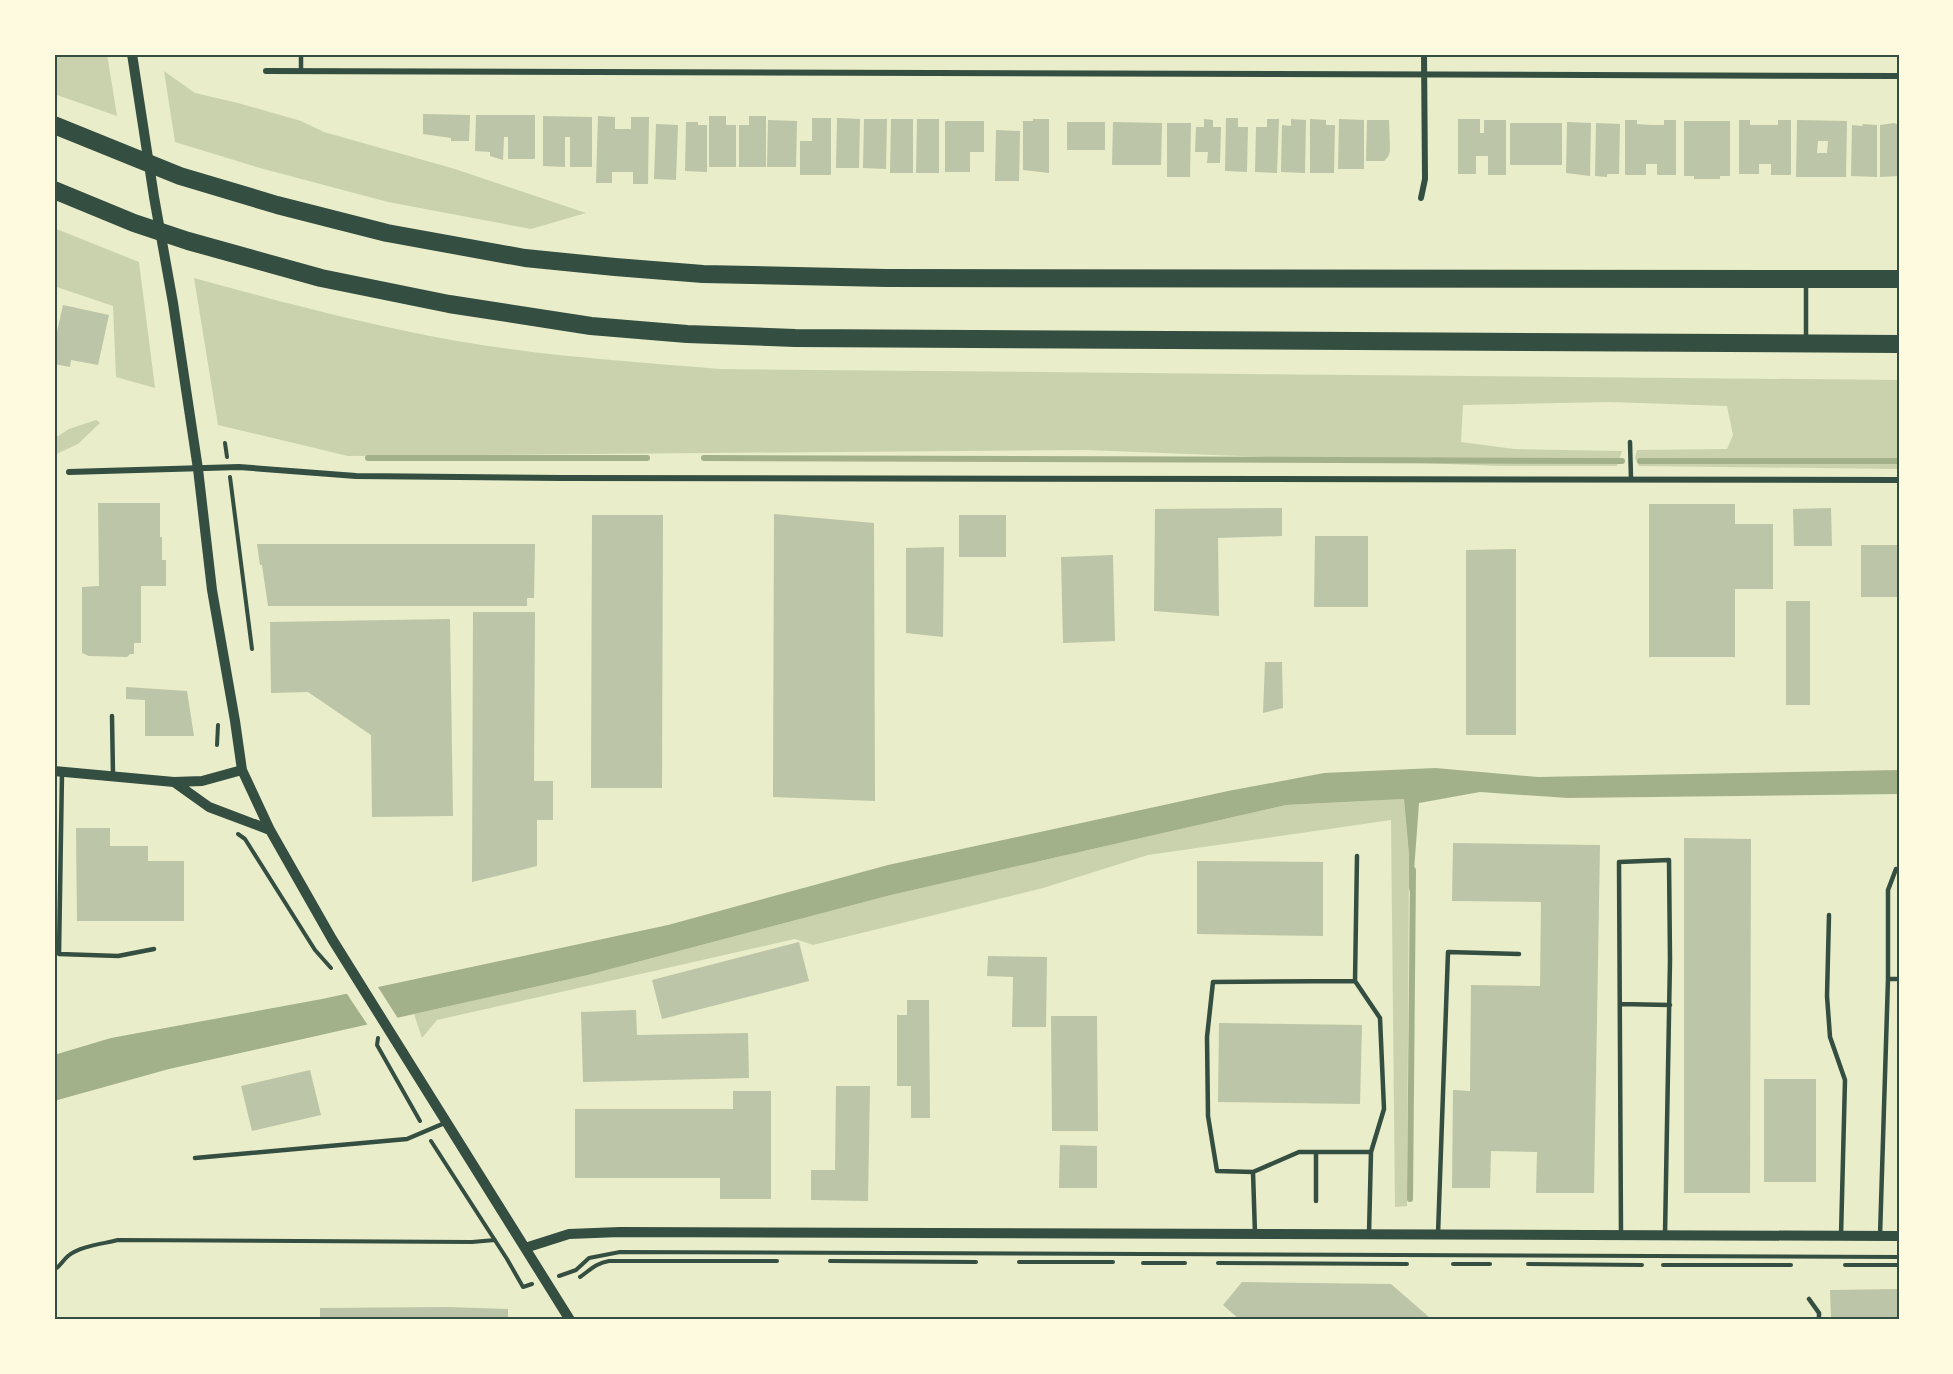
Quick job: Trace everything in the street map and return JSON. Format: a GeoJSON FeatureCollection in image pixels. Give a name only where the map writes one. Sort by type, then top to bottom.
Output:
{"type":"FeatureCollection","features":[{"type":"Feature","properties":{"kind":"highway"},"geometry":{"type":"LineString","coordinates":[[54,125],[180,177],[277,205],[365,227],[525,258],[615,267],[703,274],[886,278],[1899,279]]}},
{"type":"Feature","properties":{"kind":"highway"},"geometry":{"type":"LineString","coordinates":[[54,190],[134,223],[188,241],[321,278],[449,304],[603,327],[687,334],[795,338],[1899,344]]}},
{"type":"Feature","properties":{"kind":"street"},"geometry":{"type":"LineString","coordinates":[[1422,198],[1425,179],[1424,54]]}},
{"type":"Feature","properties":{"kind":"street"},"geometry":{"type":"LineString","coordinates":[[133,59],[173,303],[198,469],[212,590],[236,721],[242,770],[270,830],[332,939],[570,1320]]}},
{"type":"Feature","properties":{"kind":"street"},"geometry":{"type":"LineString","coordinates":[[266,71],[1899,76]]}},
{"type":"Feature","properties":{"kind":"street"},"geometry":{"type":"LineString","coordinates":[[69,472],[239,467],[356,476],[563,478],[1899,480]]}},
{"type":"Feature","properties":{"kind":"street"},"geometry":{"type":"LineString","coordinates":[[58,772],[174,782],[202,781],[242,770]]}},
{"type":"Feature","properties":{"kind":"street"},"geometry":{"type":"LineString","coordinates":[[174,782],[209,807],[270,830]]}},
{"type":"Feature","properties":{"kind":"street"},"geometry":{"type":"LineString","coordinates":[[525,1248],[568,1234],[601,1232],[1899,1236]]}},
{"type":"Feature","properties":{"kind":"lane"},"geometry":{"type":"LineString","coordinates":[[301,70],[302,54]]}},
{"type":"Feature","properties":{"kind":"lane"},"geometry":{"type":"LineString","coordinates":[[1806,278],[1806,344]]}},
{"type":"Feature","properties":{"kind":"lane"},"geometry":{"type":"LineString","coordinates":[[1630,441],[1631,479]]}},
{"type":"Feature","properties":{"kind":"lane"},"geometry":{"type":"LineString","coordinates":[[112,716],[113,777]]}},
{"type":"Feature","properties":{"kind":"lane"},"geometry":{"type":"LineString","coordinates":[[58,772],[59,954],[118,957],[154,949]]}},
{"type":"Feature","properties":{"kind":"lane"},"geometry":{"type":"LineString","coordinates":[[1357,856],[1355,981],[1380,1018],[1384,1109],[1371,1152],[1369,1234]]}},
{"type":"Feature","properties":{"kind":"lane"},"geometry":{"type":"LineString","coordinates":[[1620,1235],[1619,862],[1669,860],[1670,1005],[1665,1235]]}},
{"type":"Feature","properties":{"kind":"lane"},"geometry":{"type":"LineString","coordinates":[[1880,1236],[1888,890],[1896,869],[1899,869]]}},
{"type":"Feature","properties":{"kind":"lane"},"geometry":{"type":"LineString","coordinates":[[1829,915],[1827,996],[1830,1037],[1845,1080],[1841,1236]]}},
{"type":"Feature","properties":{"kind":"lane"},"geometry":{"type":"LineString","coordinates":[[1438,1234],[1448,952],[1519,954]]}},
{"type":"Feature","properties":{"kind":"lane"},"geometry":{"type":"LineString","coordinates":[[1887,978],[1899,978]]}},
{"type":"Feature","properties":{"kind":"lane"},"geometry":{"type":"LineString","coordinates":[[1355,981],[1213,982],[1207,1037],[1208,1116],[1217,1171],[1253,1172],[1299,1152],[1371,1152]]}},
{"type":"Feature","properties":{"kind":"lane"},"geometry":{"type":"LineString","coordinates":[[1620,1004],[1670,1005]]}},
{"type":"Feature","properties":{"kind":"lane"},"geometry":{"type":"LineString","coordinates":[[195,1158],[407,1139],[447,1122]]}},
{"type":"Feature","properties":{"kind":"lane"},"geometry":{"type":"LineString","coordinates":[[1316,1152],[1316,1201]]}},
{"type":"Feature","properties":{"kind":"lane"},"geometry":{"type":"LineString","coordinates":[[1253,1172],[1255,1234]]}},
{"type":"Feature","properties":{"kind":"lane"},"geometry":{"type":"LineString","coordinates":[[1809,1299],[1819,1313],[1819,1320]]}},
{"type":"Feature","properties":{"kind":"path"},"geometry":{"type":"LineString","coordinates":[[233,496],[252,649]]}},
{"type":"Feature","properties":{"kind":"path"},"geometry":{"type":"LineString","coordinates":[[217,745],[218,725]]}},
{"type":"Feature","properties":{"kind":"path"},"geometry":{"type":"LineString","coordinates":[[230,829],[245,839],[315,951],[337,974]]}},
{"type":"Feature","properties":{"kind":"path"},"geometry":{"type":"LineString","coordinates":[[376,1045],[426,1132],[523,1287]]}},
{"type":"Feature","properties":{"kind":"path"},"geometry":{"type":"LineString","coordinates":[[54,1270],[61,1266],[68,1256],[85,1248],[118,1240],[472,1242],[495,1240]]}},
{"type":"Feature","properties":{"kind":"path"},"geometry":{"type":"LineString","coordinates":[[576,1270],[589,1258],[620,1252],[1899,1257]]}},
{"type":"Feature","properties":{"kind":"path"},"geometry":{"type":"LineString","coordinates":[[580,1277],[600,1262],[609,1261],[777,1261]]}},
{"type":"Feature","properties":{"kind":"path"},"geometry":{"type":"LineString","coordinates":[[830,1261],[976,1262]]}},
{"type":"Feature","properties":{"kind":"path"},"geometry":{"type":"LineString","coordinates":[[1019,1262],[1113,1262]]}},
{"type":"Feature","properties":{"kind":"path"},"geometry":{"type":"LineString","coordinates":[[1143,1263],[1185,1263]]}},
{"type":"Feature","properties":{"kind":"path"},"geometry":{"type":"LineString","coordinates":[[1218,1263],[1407,1264]]}},
{"type":"Feature","properties":{"kind":"path"},"geometry":{"type":"LineString","coordinates":[[1453,1264],[1490,1264]]}},
{"type":"Feature","properties":{"kind":"path"},"geometry":{"type":"LineString","coordinates":[[1528,1264],[1641,1265]]}},
{"type":"Feature","properties":{"kind":"path"},"geometry":{"type":"LineString","coordinates":[[1663,1265],[1791,1265]]}},
{"type":"Feature","properties":{"kind":"path"},"geometry":{"type":"LineString","coordinates":[[1845,1265],[1899,1265]]}},
{"type":"Feature","properties":{"kind":"shaded area"},"geometry":{"type":"Polygon","coordinates":[[[54,54],[107,54],[117,116],[54,94],[54,54]]]}},
{"type":"Feature","properties":{"kind":"shaded area"},"geometry":{"type":"Polygon","coordinates":[[[164,71],[195,93],[301,121],[324,132],[455,169],[586,213],[531,229],[388,202],[260,168],[175,142],[164,71]]]}},
{"type":"Feature","properties":{"kind":"shaded area"},"geometry":{"type":"Polygon","coordinates":[[[54,228],[139,262],[155,388],[116,377],[113,306],[54,286],[54,228]]]}},
{"type":"Feature","properties":{"kind":"shaded area"},"geometry":{"type":"Polygon","coordinates":[[[194,278],[391,328],[457,341],[555,355],[720,369],[1899,380],[1899,469],[1639,466],[1635,458],[1637,450],[1727,449],[1733,435],[1727,406],[1609,402],[1463,405],[1461,442],[1514,449],[1622,451],[1617,466],[1500,466],[1085,450],[348,456],[218,425],[194,278]]]}},
{"type":"Feature","properties":{"kind":"shaded area"},"geometry":{"type":"Polygon","coordinates":[[[96,420],[100,423],[78,444],[54,455],[54,436],[96,420]]]}},
{"type":"Feature","properties":{"kind":"shaded area"},"geometry":{"type":"Polygon","coordinates":[[[1435,768],[1538,777],[1899,770],[1899,794],[1568,798],[1480,792],[1419,803],[1414,871],[1409,892],[1409,855],[1404,799],[1286,805],[891,895],[588,975],[169,1069],[54,1101],[54,1055],[111,1038],[322,999],[668,925],[888,865],[1228,791],[1324,773],[1435,768]]]}},
{"type":"Feature","properties":{"kind":"shaded area"},"geometry":{"type":"Polygon","coordinates":[[[1404,799],[1409,855],[1407,1206],[1395,1207],[1391,820],[1148,855],[1043,888],[813,945],[795,939],[437,1020],[422,1038],[414,1014],[588,975],[891,895],[1286,805],[1404,799]]]}},
{"type":"Feature","properties":{"kind":"pier"},"geometry":{"type":"Polygon","coordinates":[[[376,984],[399,1020],[369,1027],[345,991],[376,984]]]}},
{"type":"Feature","properties":{"kind":"building"},"geometry":{"type":"Polygon","coordinates":[[[423,114],[470,115],[469,141],[451,141],[451,138],[423,134],[423,114]]]}},
{"type":"Feature","properties":{"kind":"building"},"geometry":{"type":"Polygon","coordinates":[[[476,115],[535,115],[535,159],[508,159],[508,137],[504,137],[503,160],[490,156],[490,152],[475,151],[476,115]]]}},
{"type":"Feature","properties":{"kind":"building"},"geometry":{"type":"Polygon","coordinates":[[[543,116],[592,117],[592,167],[570,167],[570,137],[565,137],[565,167],[543,166],[543,116]]]}},
{"type":"Feature","properties":{"kind":"building"},"geometry":{"type":"Polygon","coordinates":[[[598,116],[615,117],[615,129],[631,129],[631,117],[649,117],[648,184],[633,184],[633,172],[612,172],[612,183],[596,183],[598,116]]]}},
{"type":"Feature","properties":{"kind":"building"},"geometry":{"type":"Polygon","coordinates":[[[709,116],[726,116],[726,125],[736,125],[736,167],[709,167],[709,116]]]}},
{"type":"Feature","properties":{"kind":"building"},"geometry":{"type":"Polygon","coordinates":[[[749,116],[766,116],[766,167],[739,167],[739,125],[749,125],[749,116]]]}},
{"type":"Feature","properties":{"kind":"building"},"geometry":{"type":"Polygon","coordinates":[[[812,118],[831,118],[831,175],[800,175],[800,141],[812,141],[812,118]]]}},
{"type":"Feature","properties":{"kind":"building"},"geometry":{"type":"Polygon","coordinates":[[[837,118],[860,119],[859,168],[836,168],[837,118]]]}},
{"type":"Feature","properties":{"kind":"building"},"geometry":{"type":"Polygon","coordinates":[[[1226,118],[1238,118],[1238,127],[1248,127],[1247,172],[1225,171],[1226,118]]]}},
{"type":"Feature","properties":{"kind":"building"},"geometry":{"type":"Polygon","coordinates":[[[864,119],[887,119],[886,169],[863,168],[864,119]]]}},
{"type":"Feature","properties":{"kind":"building"},"geometry":{"type":"Polygon","coordinates":[[[891,119],[913,119],[913,173],[890,173],[891,119]]]}},
{"type":"Feature","properties":{"kind":"building"},"geometry":{"type":"Polygon","coordinates":[[[917,119],[939,119],[939,173],[916,173],[917,119]]]}},
{"type":"Feature","properties":{"kind":"building"},"geometry":{"type":"Polygon","coordinates":[[[1033,119],[1049,119],[1049,173],[1023,170],[1023,121],[1033,121],[1033,119]]]}},
{"type":"Feature","properties":{"kind":"building"},"geometry":{"type":"Polygon","coordinates":[[[1204,119],[1213,120],[1213,127],[1221,127],[1220,163],[1207,163],[1208,152],[1195,152],[1196,127],[1204,127],[1204,119]]]}},
{"type":"Feature","properties":{"kind":"building"},"geometry":{"type":"Polygon","coordinates":[[[1267,119],[1279,119],[1277,173],[1255,172],[1256,127],[1267,127],[1267,119]]]}},
{"type":"Feature","properties":{"kind":"building"},"geometry":{"type":"Polygon","coordinates":[[[1291,119],[1306,120],[1305,173],[1281,172],[1282,125],[1291,126],[1291,119]]]}},
{"type":"Feature","properties":{"kind":"building"},"geometry":{"type":"Polygon","coordinates":[[[1310,119],[1326,120],[1326,125],[1335,125],[1334,173],[1310,173],[1310,119]]]}},
{"type":"Feature","properties":{"kind":"building"},"geometry":{"type":"Polygon","coordinates":[[[1339,119],[1364,120],[1364,169],[1338,169],[1339,119]]]}},
{"type":"Feature","properties":{"kind":"building"},"geometry":{"type":"Polygon","coordinates":[[[1458,119],[1480,119],[1480,133],[1484,133],[1484,120],[1506,120],[1506,175],[1488,175],[1488,156],[1476,156],[1476,174],[1458,174],[1458,119]]]}},
{"type":"Feature","properties":{"kind":"building"},"geometry":{"type":"Polygon","coordinates":[[[768,120],[797,121],[796,167],[767,167],[768,120]]]}},
{"type":"Feature","properties":{"kind":"building"},"geometry":{"type":"Polygon","coordinates":[[[1367,120],[1389,120],[1390,151],[1384,161],[1366,161],[1367,120]]]}},
{"type":"Feature","properties":{"kind":"building"},"geometry":{"type":"Polygon","coordinates":[[[1625,120],[1637,120],[1637,124],[1664,125],[1664,120],[1676,120],[1676,175],[1657,175],[1657,164],[1646,164],[1646,175],[1625,175],[1625,120]]]}},
{"type":"Feature","properties":{"kind":"building"},"geometry":{"type":"Polygon","coordinates":[[[1739,120],[1750,120],[1750,125],[1778,125],[1778,120],[1791,120],[1791,175],[1771,175],[1771,164],[1759,164],[1759,174],[1739,174],[1739,120]]]}},
{"type":"Feature","properties":{"kind":"building"},"geometry":{"type":"Polygon","coordinates":[[[1797,120],[1847,121],[1846,177],[1796,177],[1797,120]],[[1818,141],[1817,153],[1827,153],[1828,141],[1818,141]]]}},
{"type":"Feature","properties":{"kind":"building"},"geometry":{"type":"Polygon","coordinates":[[[945,121],[984,121],[984,152],[970,152],[970,172],[945,172],[945,121]]]}},
{"type":"Feature","properties":{"kind":"building"},"geometry":{"type":"Polygon","coordinates":[[[1684,121],[1730,121],[1730,176],[1720,176],[1720,179],[1694,179],[1694,176],[1684,176],[1684,121]]]}},
{"type":"Feature","properties":{"kind":"building"},"geometry":{"type":"Polygon","coordinates":[[[686,122],[707,125],[707,172],[685,171],[686,122]]]}},
{"type":"Feature","properties":{"kind":"building"},"geometry":{"type":"Polygon","coordinates":[[[1067,122],[1105,122],[1105,150],[1067,150],[1067,122]]]}},
{"type":"Feature","properties":{"kind":"building"},"geometry":{"type":"Polygon","coordinates":[[[1113,122],[1162,123],[1161,165],[1112,165],[1113,122]]]}},
{"type":"Feature","properties":{"kind":"building"},"geometry":{"type":"Polygon","coordinates":[[[1567,122],[1591,123],[1590,176],[1566,173],[1567,122]]]}},
{"type":"Feature","properties":{"kind":"building"},"geometry":{"type":"Polygon","coordinates":[[[1167,123],[1191,123],[1190,177],[1167,177],[1167,123]]]}},
{"type":"Feature","properties":{"kind":"building"},"geometry":{"type":"Polygon","coordinates":[[[1510,123],[1562,123],[1562,165],[1510,165],[1510,123]]]}},
{"type":"Feature","properties":{"kind":"building"},"geometry":{"type":"Polygon","coordinates":[[[1596,123],[1620,124],[1619,174],[1607,174],[1607,177],[1595,176],[1596,123]]]}},
{"type":"Feature","properties":{"kind":"building"},"geometry":{"type":"Polygon","coordinates":[[[1894,123],[1899,125],[1899,176],[1880,177],[1880,125],[1894,123]]]}},
{"type":"Feature","properties":{"kind":"building"},"geometry":{"type":"Polygon","coordinates":[[[656,124],[678,125],[676,180],[654,179],[656,124]]]}},
{"type":"Feature","properties":{"kind":"building"},"geometry":{"type":"Polygon","coordinates":[[[1863,124],[1877,125],[1877,177],[1851,176],[1852,125],[1862,126],[1863,124]]]}},
{"type":"Feature","properties":{"kind":"building"},"geometry":{"type":"Polygon","coordinates":[[[996,130],[1020,131],[1019,181],[995,181],[996,130]]]}},
{"type":"Feature","properties":{"kind":"building"},"geometry":{"type":"Polygon","coordinates":[[[63,305],[109,315],[98,365],[71,360],[70,367],[54,364],[54,345],[63,305]]]}},
{"type":"Feature","properties":{"kind":"building"},"geometry":{"type":"Polygon","coordinates":[[[98,503],[160,503],[160,537],[162,537],[162,560],[166,560],[166,586],[141,586],[141,643],[134,643],[134,654],[127,657],[89,656],[82,653],[82,587],[99,586],[98,503]]]}},
{"type":"Feature","properties":{"kind":"building"},"geometry":{"type":"Polygon","coordinates":[[[1649,504],[1735,504],[1735,524],[1773,524],[1773,589],[1735,589],[1735,657],[1649,657],[1649,504]]]}},
{"type":"Feature","properties":{"kind":"building"},"geometry":{"type":"Polygon","coordinates":[[[1282,508],[1282,536],[1218,538],[1219,616],[1154,611],[1155,509],[1282,508]]]}},
{"type":"Feature","properties":{"kind":"building"},"geometry":{"type":"Polygon","coordinates":[[[1831,508],[1832,546],[1794,546],[1793,509],[1831,508]]]}},
{"type":"Feature","properties":{"kind":"building"},"geometry":{"type":"Polygon","coordinates":[[[774,514],[874,523],[875,801],[773,797],[774,514]]]}},
{"type":"Feature","properties":{"kind":"building"},"geometry":{"type":"Polygon","coordinates":[[[592,515],[663,515],[662,788],[591,788],[592,515]]]}},
{"type":"Feature","properties":{"kind":"building"},"geometry":{"type":"Polygon","coordinates":[[[959,515],[1006,515],[1006,557],[959,557],[959,515]]]}},
{"type":"Feature","properties":{"kind":"building"},"geometry":{"type":"Polygon","coordinates":[[[1315,536],[1368,536],[1368,607],[1314,607],[1315,536]]]}},
{"type":"Feature","properties":{"kind":"building"},"geometry":{"type":"Polygon","coordinates":[[[257,544],[535,544],[534,598],[527,598],[527,606],[268,606],[257,544]]]}},
{"type":"Feature","properties":{"kind":"building"},"geometry":{"type":"Polygon","coordinates":[[[1861,545],[1899,545],[1899,597],[1861,597],[1861,545]]]}},
{"type":"Feature","properties":{"kind":"building"},"geometry":{"type":"Polygon","coordinates":[[[944,547],[943,637],[906,633],[906,548],[944,547]]]}},
{"type":"Feature","properties":{"kind":"building"},"geometry":{"type":"Polygon","coordinates":[[[1516,549],[1516,735],[1466,735],[1466,550],[1516,549]]]}},
{"type":"Feature","properties":{"kind":"building"},"geometry":{"type":"Polygon","coordinates":[[[1113,555],[1115,641],[1063,643],[1061,557],[1113,555]]]}},
{"type":"Feature","properties":{"kind":"building"},"geometry":{"type":"Polygon","coordinates":[[[1786,601],[1810,601],[1810,705],[1786,705],[1786,601]]]}},
{"type":"Feature","properties":{"kind":"building"},"geometry":{"type":"Polygon","coordinates":[[[473,612],[535,612],[534,781],[553,781],[553,820],[537,820],[537,866],[472,882],[473,612]]]}},
{"type":"Feature","properties":{"kind":"building"},"geometry":{"type":"Polygon","coordinates":[[[450,619],[453,816],[372,817],[371,735],[308,692],[271,693],[270,622],[450,619]]]}},
{"type":"Feature","properties":{"kind":"building"},"geometry":{"type":"Polygon","coordinates":[[[1265,662],[1282,662],[1283,708],[1263,713],[1265,662]]]}},
{"type":"Feature","properties":{"kind":"building"},"geometry":{"type":"Polygon","coordinates":[[[126,687],[187,691],[194,736],[145,736],[145,700],[126,699],[126,687]]]}},
{"type":"Feature","properties":{"kind":"building"},"geometry":{"type":"Polygon","coordinates":[[[76,828],[110,828],[110,846],[148,846],[148,861],[184,861],[184,921],[77,921],[76,828]]]}},
{"type":"Feature","properties":{"kind":"building"},"geometry":{"type":"Polygon","coordinates":[[[1684,838],[1751,839],[1750,1193],[1684,1193],[1684,838]]]}},
{"type":"Feature","properties":{"kind":"building"},"geometry":{"type":"Polygon","coordinates":[[[1453,843],[1600,845],[1594,1193],[1536,1193],[1537,1152],[1491,1151],[1490,1188],[1452,1188],[1453,1090],[1470,1091],[1471,985],[1540,986],[1541,902],[1452,901],[1453,843]]]}},
{"type":"Feature","properties":{"kind":"building"},"geometry":{"type":"Polygon","coordinates":[[[1197,861],[1323,862],[1323,936],[1197,934],[1197,861]]]}},
{"type":"Feature","properties":{"kind":"building"},"geometry":{"type":"Polygon","coordinates":[[[799,942],[809,981],[662,1019],[652,980],[799,942]]]}},
{"type":"Feature","properties":{"kind":"building"},"geometry":{"type":"Polygon","coordinates":[[[988,956],[1047,957],[1046,1027],[1012,1027],[1013,977],[987,976],[988,956]]]}},
{"type":"Feature","properties":{"kind":"building"},"geometry":{"type":"Polygon","coordinates":[[[907,1000],[929,1000],[930,1118],[911,1118],[911,1086],[897,1086],[897,1015],[907,1015],[907,1000]]]}},
{"type":"Feature","properties":{"kind":"building"},"geometry":{"type":"Polygon","coordinates":[[[636,1010],[637,1035],[748,1033],[749,1078],[583,1082],[581,1012],[636,1010]]]}},
{"type":"Feature","properties":{"kind":"building"},"geometry":{"type":"Polygon","coordinates":[[[1051,1016],[1097,1016],[1098,1131],[1052,1131],[1051,1016]]]}},
{"type":"Feature","properties":{"kind":"building"},"geometry":{"type":"Polygon","coordinates":[[[1219,1023],[1362,1025],[1360,1104],[1218,1102],[1219,1023]]]}},
{"type":"Feature","properties":{"kind":"building"},"geometry":{"type":"Polygon","coordinates":[[[310,1070],[321,1115],[252,1131],[241,1086],[310,1070]]]}},
{"type":"Feature","properties":{"kind":"building"},"geometry":{"type":"Polygon","coordinates":[[[1764,1079],[1816,1079],[1816,1182],[1764,1182],[1764,1079]]]}},
{"type":"Feature","properties":{"kind":"building"},"geometry":{"type":"Polygon","coordinates":[[[836,1086],[870,1086],[868,1201],[811,1200],[811,1170],[835,1170],[836,1086]]]}},
{"type":"Feature","properties":{"kind":"building"},"geometry":{"type":"Polygon","coordinates":[[[733,1091],[771,1091],[771,1199],[720,1199],[720,1178],[575,1178],[575,1109],[733,1109],[733,1091]]]}},
{"type":"Feature","properties":{"kind":"building"},"geometry":{"type":"Polygon","coordinates":[[[1060,1145],[1097,1146],[1097,1188],[1059,1188],[1060,1145]]]}},
{"type":"Feature","properties":{"kind":"building"},"geometry":{"type":"Polygon","coordinates":[[[1242,1282],[1391,1284],[1429,1317],[1429,1320],[1240,1320],[1223,1305],[1242,1282]]]}},
{"type":"Feature","properties":{"kind":"building"},"geometry":{"type":"Polygon","coordinates":[[[1899,1289],[1899,1317],[1831,1318],[1830,1290],[1899,1289]]]}},
{"type":"Feature","properties":{"kind":"building"},"geometry":{"type":"Polygon","coordinates":[[[320,1308],[508,1309],[508,1320],[320,1320],[320,1308]]]}},
{"type":"Feature","properties":{"kind":"waterway"},"geometry":{"type":"LineString","coordinates":[[368,458],[647,458]]}},
{"type":"Feature","properties":{"kind":"waterway"},"geometry":{"type":"LineString","coordinates":[[704,458],[1622,461]]}},
{"type":"Feature","properties":{"kind":"waterway"},"geometry":{"type":"LineString","coordinates":[[1640,461],[1899,461]]}},
{"type":"Feature","properties":{"kind":"waterway"},"geometry":{"type":"LineString","coordinates":[[1410,1199],[1413,870]]}}]}
